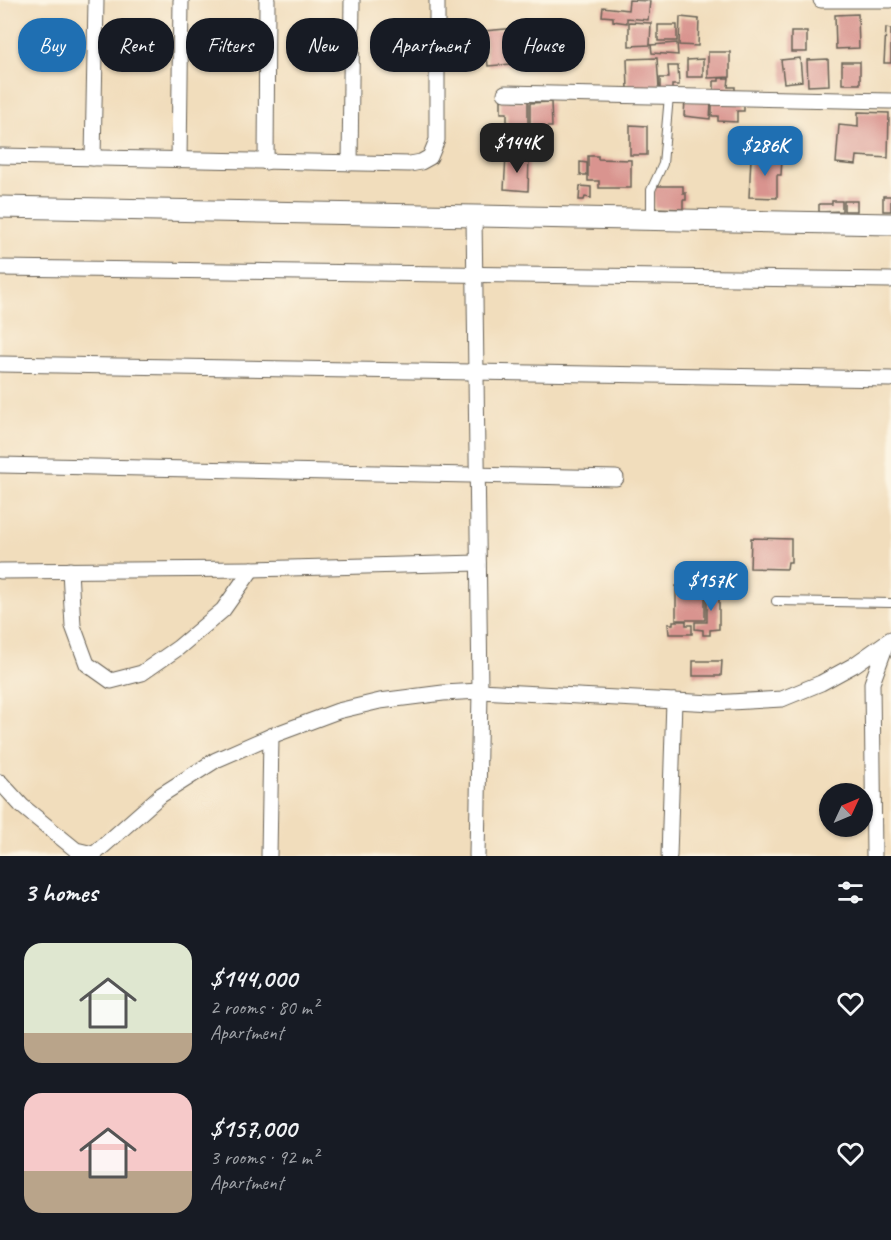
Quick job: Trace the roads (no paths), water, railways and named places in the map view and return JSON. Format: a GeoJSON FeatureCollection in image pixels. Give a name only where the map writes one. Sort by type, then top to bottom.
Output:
{"type":"FeatureCollection","features":[{"type":"Feature","properties":{"kind":"street"},"geometry":{"type":"LineString","coordinates":[[93,158],[96,0]]}},
{"type":"Feature","properties":{"kind":"street"},"geometry":{"type":"LineString","coordinates":[[180,160],[181,0]]}},
{"type":"Feature","properties":{"kind":"street"},"geometry":{"type":"LineString","coordinates":[[266,162],[267,0]]}},
{"type":"Feature","properties":{"kind":"street"},"geometry":{"type":"LineString","coordinates":[[350,163],[352,0]]}},
{"type":"Feature","properties":{"kind":"street"},"geometry":{"type":"LineString","coordinates":[[0,156],[266,162],[410,164],[421,162],[430,157],[437,140],[437,0]]}},
{"type":"Feature","properties":{"kind":"street"},"geometry":{"type":"LineString","coordinates":[[821,0],[891,0]]}},
{"type":"Feature","properties":{"kind":"street"},"geometry":{"type":"LineString","coordinates":[[505,93],[891,101]]}},
{"type":"Feature","properties":{"kind":"street"},"geometry":{"type":"LineString","coordinates":[[0,207],[891,224]]}},
{"type":"Feature","properties":{"kind":"street"},"geometry":{"type":"LineString","coordinates":[[474,217],[480,691],[477,856]]}},
{"type":"Feature","properties":{"kind":"street"},"geometry":{"type":"LineString","coordinates":[[0,268],[891,280]]}},
{"type":"Feature","properties":{"kind":"street"},"geometry":{"type":"LineString","coordinates":[[0,364],[891,379]]}},
{"type":"Feature","properties":{"kind":"street"},"geometry":{"type":"LineString","coordinates":[[0,465],[616,478]]}},
{"type":"Feature","properties":{"kind":"street"},"geometry":{"type":"LineString","coordinates":[[0,571],[252,569],[478,563]]}},
{"type":"Feature","properties":{"kind":"street"},"geometry":{"type":"LineString","coordinates":[[70,570],[73,626],[87,664],[111,681],[142,673],[178,648],[223,610],[252,569]]}},
{"type":"Feature","properties":{"kind":"street"},"geometry":{"type":"LineString","coordinates":[[0,782],[22,806],[76,850],[92,855],[161,795],[216,760],[338,711],[380,701],[480,691],[713,703],[782,699],[821,683],[889,640]]}},
{"type":"Feature","properties":{"kind":"street"},"geometry":{"type":"LineString","coordinates":[[874,856],[872,683],[889,640]]}},
{"type":"Feature","properties":{"kind":"street"},"geometry":{"type":"LineString","coordinates":[[669,856],[674,701]]}},
{"type":"Feature","properties":{"kind":"street"},"geometry":{"type":"LineString","coordinates":[[269,856],[271,736]]}},
{"type":"Feature","properties":{"kind":"lane"},"geometry":{"type":"LineString","coordinates":[[651,220],[651,190],[663,164],[669,96]]}},
{"type":"Feature","properties":{"kind":"lane"},"geometry":{"type":"LineString","coordinates":[[776,601],[891,603]]}}]}
